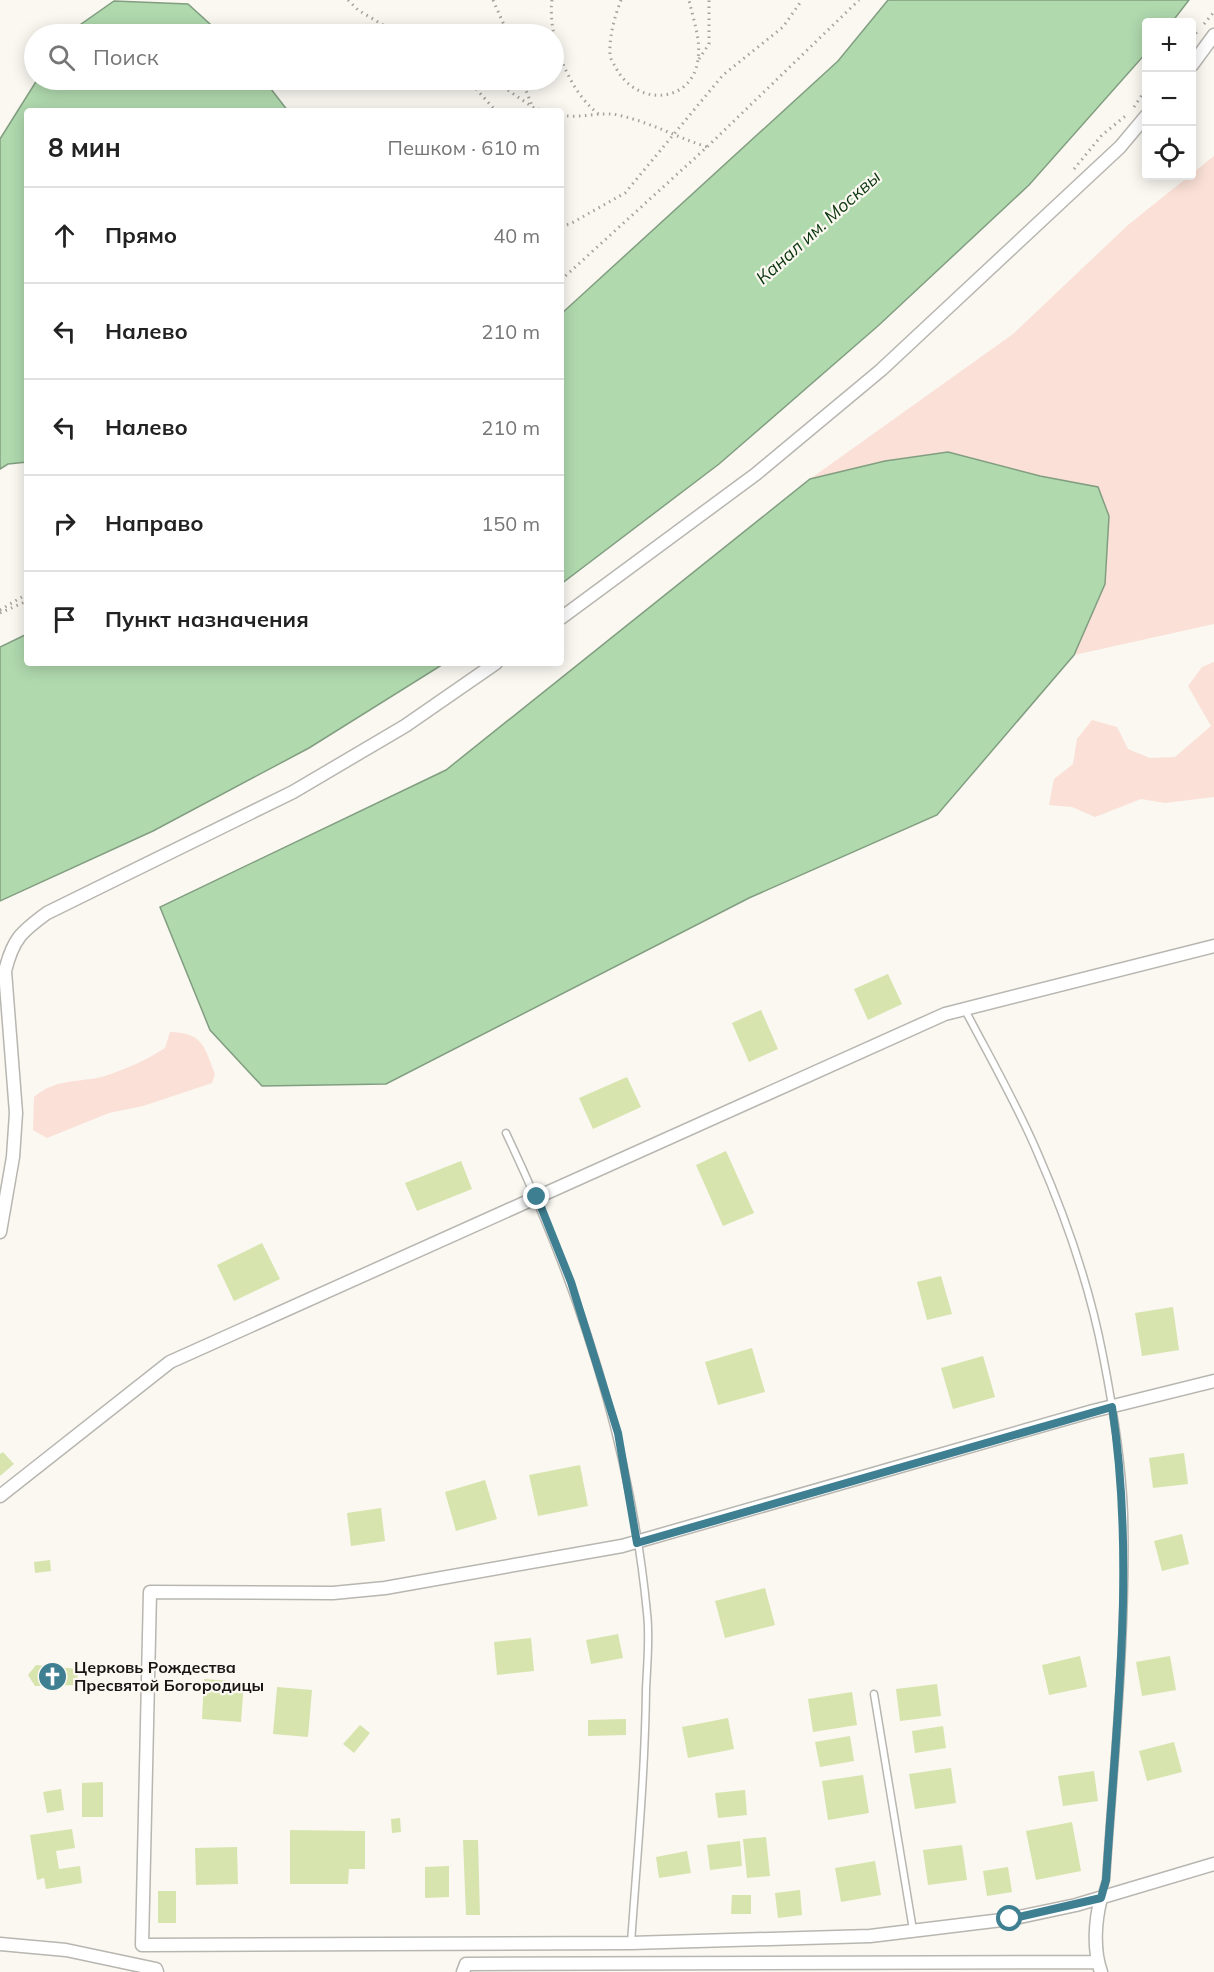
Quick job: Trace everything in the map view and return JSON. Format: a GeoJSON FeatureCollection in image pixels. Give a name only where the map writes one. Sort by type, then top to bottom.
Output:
{"type":"FeatureCollection","features":[{"type":"Feature","properties":{"kind":"street"},"geometry":{"type":"LineString","coordinates":[[1196,58],[1214,35]]}},
{"type":"Feature","properties":{"kind":"street"},"geometry":{"type":"LineString","coordinates":[[564,616],[756,474],[881,370],[1120,147],[1142,121]]}},
{"type":"Feature","properties":{"kind":"street"},"geometry":{"type":"LineString","coordinates":[[0,1232],[14,1157],[16,1113],[3,972],[11,948],[23,930],[46,913],[293,792],[405,726],[492,666]]}},
{"type":"Feature","properties":{"kind":"street"},"geometry":{"type":"LineString","coordinates":[[0,1496],[170,1362],[945,1014],[1214,946]]}},
{"type":"Feature","properties":{"kind":"street"},"geometry":{"type":"LineString","coordinates":[[1214,1381],[1112,1407],[637,1543],[386,1588],[333,1593],[150,1592],[142,1945],[631,1943],[773,1941],[870,1936],[1010,1919],[1101,1898],[1214,1864]]}},
{"type":"Feature","properties":{"kind":"street"},"geometry":{"type":"LineString","coordinates":[[463,1972],[466,1964],[1100,1967],[1097,1912],[1101,1898]]}},
{"type":"Feature","properties":{"kind":"street"},"geometry":{"type":"LineString","coordinates":[[0,1944],[66,1950],[157,1972]]}},
{"type":"Feature","properties":{"kind":"lane"},"geometry":{"type":"LineString","coordinates":[[964,1008],[1038,1152],[1061,1213],[1091,1306],[1112,1407],[1124,1512],[1122,1609],[1106,1880],[1101,1898]]}},
{"type":"Feature","properties":{"kind":"lane"},"geometry":{"type":"LineString","coordinates":[[506,1133],[537,1197],[571,1282],[618,1433],[637,1543],[647,1614],[646,1741],[631,1943]]}},
{"type":"Feature","properties":{"kind":"lane"},"geometry":{"type":"LineString","coordinates":[[874,1694],[913,1930]]}},
{"type":"Feature","properties":{"kind":"path"},"geometry":{"type":"LineString","coordinates":[[348,0],[358,10],[381,24]]}},
{"type":"Feature","properties":{"kind":"path"},"geometry":{"type":"LineString","coordinates":[[493,0],[504,24]]}},
{"type":"Feature","properties":{"kind":"path"},"geometry":{"type":"LineString","coordinates":[[552,0],[550,13],[553,24]]}},
{"type":"Feature","properties":{"kind":"path"},"geometry":{"type":"LineString","coordinates":[[621,0],[613,22],[609,55],[620,77],[635,90],[650,97],[681,88],[692,74],[709,44],[709,0]]}},
{"type":"Feature","properties":{"kind":"path"},"geometry":{"type":"LineString","coordinates":[[689,0],[696,24],[698,60]]}},
{"type":"Feature","properties":{"kind":"path"},"geometry":{"type":"LineString","coordinates":[[564,225],[625,193],[723,75],[783,27],[802,0]]}},
{"type":"Feature","properties":{"kind":"path"},"geometry":{"type":"LineString","coordinates":[[564,276],[707,147],[859,0]]}},
{"type":"Feature","properties":{"kind":"path"},"geometry":{"type":"LineString","coordinates":[[564,64],[573,87],[589,107],[600,116]]}},
{"type":"Feature","properties":{"kind":"path"},"geometry":{"type":"LineString","coordinates":[[477,90],[493,108]]}},
{"type":"Feature","properties":{"kind":"path"},"geometry":{"type":"LineString","coordinates":[[507,90],[531,108]]}},
{"type":"Feature","properties":{"kind":"path"},"geometry":{"type":"LineString","coordinates":[[526,90],[533,108]]}},
{"type":"Feature","properties":{"kind":"path"},"geometry":{"type":"LineString","coordinates":[[1073,170],[1102,135],[1132,112],[1142,96]]}},
{"type":"Feature","properties":{"kind":"path"},"geometry":{"type":"LineString","coordinates":[[564,115],[614,114],[662,127],[707,147]]}},
{"type":"Feature","properties":{"kind":"path"},"geometry":{"type":"LineString","coordinates":[[0,611],[24,596]]}},
{"type":"Feature","properties":{"kind":"path"},"geometry":{"type":"LineString","coordinates":[[0,611],[24,602]]}},
{"type":"Feature","properties":{"kind":"shaded area"},"geometry":{"type":"Polygon","coordinates":[[[1214,156],[1214,624],[1074,655],[1105,584],[1098,487],[1040,476],[948,452],[885,461],[810,479],[1013,334],[1128,225],[1184,180],[1196,180],[1196,170],[1214,156]]]}},
{"type":"Feature","properties":{"kind":"shaded area"},"geometry":{"type":"Polygon","coordinates":[[[1214,662],[1214,797],[1165,803],[1141,799],[1095,817],[1072,807],[1049,805],[1054,779],[1073,764],[1077,739],[1092,720],[1117,727],[1128,749],[1150,758],[1175,757],[1211,726],[1188,686],[1202,667],[1214,662]]]}},
{"type":"Feature","properties":{"kind":"shaded area"},"geometry":{"type":"Polygon","coordinates":[[[170,1032],[189,1035],[201,1043],[215,1074],[212,1083],[143,1106],[109,1113],[47,1138],[33,1130],[34,1097],[42,1091],[59,1084],[105,1076],[136,1064],[165,1048],[170,1032]]]}},
{"type":"Feature","properties":{"kind":"water","name":"Канал им. Москвы"},"geometry":{"type":"Polygon","coordinates":[[[888,0],[1189,0],[1175,18],[1142,18],[1142,58],[1029,185],[879,325],[719,464],[564,582],[564,311],[838,61],[888,0]]]}},
{"type":"Feature","properties":{"kind":"water"},"geometry":{"type":"Polygon","coordinates":[[[114,1],[188,4],[210,24],[81,24],[114,1]]]}},
{"type":"Feature","properties":{"kind":"water"},"geometry":{"type":"Polygon","coordinates":[[[31,90],[272,90],[286,108],[24,108],[24,462],[8,464],[0,469],[0,139],[31,90]]]}},
{"type":"Feature","properties":{"kind":"water"},"geometry":{"type":"Polygon","coordinates":[[[948,452],[1040,476],[1098,487],[1109,516],[1105,584],[1074,655],[937,815],[749,898],[386,1084],[262,1086],[210,1030],[160,907],[446,770],[810,479],[885,461],[948,452]]]}},
{"type":"Feature","properties":{"kind":"water"},"geometry":{"type":"Polygon","coordinates":[[[24,635],[24,666],[440,666],[309,748],[153,831],[0,901],[0,647],[24,635]]]}},
{"type":"Feature","properties":{"kind":"building"},"geometry":{"type":"Polygon","coordinates":[[[888,974],[902,1004],[868,1020],[854,989],[888,974]]]}},
{"type":"Feature","properties":{"kind":"building"},"geometry":{"type":"Polygon","coordinates":[[[761,1010],[778,1049],[749,1062],[732,1023],[761,1010]]]}},
{"type":"Feature","properties":{"kind":"building"},"geometry":{"type":"Polygon","coordinates":[[[627,1077],[641,1107],[593,1129],[579,1098],[627,1077]]]}},
{"type":"Feature","properties":{"kind":"building"},"geometry":{"type":"Polygon","coordinates":[[[726,1151],[754,1213],[723,1226],[696,1165],[726,1151]]]}},
{"type":"Feature","properties":{"kind":"building"},"geometry":{"type":"Polygon","coordinates":[[[461,1161],[472,1189],[417,1211],[405,1183],[461,1161]]]}},
{"type":"Feature","properties":{"kind":"building"},"geometry":{"type":"Polygon","coordinates":[[[262,1243],[280,1279],[234,1301],[217,1265],[262,1243]]]}},
{"type":"Feature","properties":{"kind":"building"},"geometry":{"type":"Polygon","coordinates":[[[941,1276],[952,1314],[927,1320],[917,1282],[941,1276]]]}},
{"type":"Feature","properties":{"kind":"building"},"geometry":{"type":"Polygon","coordinates":[[[1173,1307],[1179,1350],[1142,1356],[1135,1313],[1173,1307]]]}},
{"type":"Feature","properties":{"kind":"building"},"geometry":{"type":"Polygon","coordinates":[[[752,1348],[765,1392],[718,1405],[705,1362],[752,1348]]]}},
{"type":"Feature","properties":{"kind":"building"},"geometry":{"type":"Polygon","coordinates":[[[983,1356],[995,1397],[953,1409],[941,1368],[983,1356]]]}},
{"type":"Feature","properties":{"kind":"building"},"geometry":{"type":"Polygon","coordinates":[[[3,1452],[14,1464],[0,1476],[0,1454],[3,1452]]]}},
{"type":"Feature","properties":{"kind":"building"},"geometry":{"type":"Polygon","coordinates":[[[1184,1453],[1188,1484],[1153,1488],[1149,1458],[1184,1453]]]}},
{"type":"Feature","properties":{"kind":"building"},"geometry":{"type":"Polygon","coordinates":[[[580,1465],[588,1506],[538,1516],[529,1475],[580,1465]]]}},
{"type":"Feature","properties":{"kind":"building"},"geometry":{"type":"Polygon","coordinates":[[[485,1480],[497,1519],[456,1531],[445,1492],[485,1480]]]}},
{"type":"Feature","properties":{"kind":"building"},"geometry":{"type":"Polygon","coordinates":[[[381,1508],[385,1541],[351,1546],[347,1513],[381,1508]]]}},
{"type":"Feature","properties":{"kind":"building"},"geometry":{"type":"Polygon","coordinates":[[[1182,1534],[1189,1564],[1162,1571],[1154,1541],[1182,1534]]]}},
{"type":"Feature","properties":{"kind":"building"},"geometry":{"type":"Polygon","coordinates":[[[50,1560],[51,1571],[35,1573],[34,1562],[50,1560]]]}},
{"type":"Feature","properties":{"kind":"building"},"geometry":{"type":"Polygon","coordinates":[[[765,1588],[775,1625],[725,1638],[715,1601],[765,1588]]]}},
{"type":"Feature","properties":{"kind":"building"},"geometry":{"type":"Polygon","coordinates":[[[618,1634],[623,1658],[591,1664],[586,1640],[618,1634]]]}},
{"type":"Feature","properties":{"kind":"building"},"geometry":{"type":"Polygon","coordinates":[[[531,1638],[534,1671],[497,1675],[494,1642],[531,1638]]]}},
{"type":"Feature","properties":{"kind":"building"},"geometry":{"type":"Polygon","coordinates":[[[1080,1656],[1087,1687],[1049,1695],[1042,1665],[1080,1656]]]}},
{"type":"Feature","properties":{"kind":"building"},"geometry":{"type":"Polygon","coordinates":[[[1170,1656],[1176,1690],[1142,1696],[1136,1662],[1170,1656]]]}},
{"type":"Feature","properties":{"kind":"building","name":"Церковь Рождества Пресвятой Богородицы"},"geometry":{"type":"Polygon","coordinates":[[[36,1665],[78,1669],[77,1685],[35,1686],[28,1675],[36,1665]]]}},
{"type":"Feature","properties":{"kind":"building"},"geometry":{"type":"Polygon","coordinates":[[[204,1679],[244,1682],[241,1722],[202,1719],[204,1679]]]}},
{"type":"Feature","properties":{"kind":"building"},"geometry":{"type":"Polygon","coordinates":[[[937,1684],[941,1716],[900,1721],[896,1689],[937,1684]]]}},
{"type":"Feature","properties":{"kind":"building"},"geometry":{"type":"Polygon","coordinates":[[[277,1687],[312,1690],[308,1737],[273,1734],[277,1687]]]}},
{"type":"Feature","properties":{"kind":"building"},"geometry":{"type":"Polygon","coordinates":[[[852,1692],[857,1725],[813,1732],[808,1699],[852,1692]]]}},
{"type":"Feature","properties":{"kind":"building"},"geometry":{"type":"Polygon","coordinates":[[[728,1718],[734,1749],[688,1758],[682,1727],[728,1718]]]}},
{"type":"Feature","properties":{"kind":"building"},"geometry":{"type":"Polygon","coordinates":[[[626,1719],[626,1735],[588,1736],[588,1720],[626,1719]]]}},
{"type":"Feature","properties":{"kind":"building"},"geometry":{"type":"Polygon","coordinates":[[[360,1725],[370,1733],[354,1753],[343,1744],[360,1725]]]}},
{"type":"Feature","properties":{"kind":"building"},"geometry":{"type":"Polygon","coordinates":[[[943,1726],[946,1748],[915,1753],[912,1731],[943,1726]]]}},
{"type":"Feature","properties":{"kind":"building"},"geometry":{"type":"Polygon","coordinates":[[[850,1736],[854,1761],[820,1767],[815,1742],[850,1736]]]}},
{"type":"Feature","properties":{"kind":"building"},"geometry":{"type":"Polygon","coordinates":[[[1174,1742],[1182,1772],[1147,1781],[1139,1751],[1174,1742]]]}},
{"type":"Feature","properties":{"kind":"building"},"geometry":{"type":"Polygon","coordinates":[[[951,1768],[956,1803],[915,1809],[909,1774],[951,1768]]]}},
{"type":"Feature","properties":{"kind":"building"},"geometry":{"type":"Polygon","coordinates":[[[1094,1771],[1098,1801],[1063,1806],[1058,1776],[1094,1771]]]}},
{"type":"Feature","properties":{"kind":"building"},"geometry":{"type":"Polygon","coordinates":[[[863,1775],[869,1813],[828,1820],[822,1781],[863,1775]]]}},
{"type":"Feature","properties":{"kind":"building"},"geometry":{"type":"Polygon","coordinates":[[[103,1782],[103,1817],[82,1817],[82,1783],[103,1782]]]}},
{"type":"Feature","properties":{"kind":"building"},"geometry":{"type":"Polygon","coordinates":[[[61,1789],[64,1810],[47,1813],[43,1792],[61,1789]]]}},
{"type":"Feature","properties":{"kind":"building"},"geometry":{"type":"Polygon","coordinates":[[[745,1790],[747,1815],[718,1818],[715,1793],[745,1790]]]}},
{"type":"Feature","properties":{"kind":"building"},"geometry":{"type":"Polygon","coordinates":[[[400,1818],[401,1832],[392,1833],[391,1819],[400,1818]]]}},
{"type":"Feature","properties":{"kind":"building"},"geometry":{"type":"Polygon","coordinates":[[[1072,1822],[1081,1871],[1036,1880],[1026,1831],[1072,1822]]]}},
{"type":"Feature","properties":{"kind":"building"},"geometry":{"type":"Polygon","coordinates":[[[72,1829],[75,1848],[56,1851],[59,1869],[80,1866],[82,1883],[46,1889],[44,1878],[37,1880],[30,1835],[72,1829]]]}},
{"type":"Feature","properties":{"kind":"building"},"geometry":{"type":"Polygon","coordinates":[[[290,1830],[365,1831],[365,1869],[349,1869],[348,1884],[290,1884],[290,1830]]]}},
{"type":"Feature","properties":{"kind":"building"},"geometry":{"type":"Polygon","coordinates":[[[766,1837],[770,1876],[747,1878],[743,1839],[766,1837]]]}},
{"type":"Feature","properties":{"kind":"building"},"geometry":{"type":"Polygon","coordinates":[[[463,1840],[478,1840],[480,1915],[466,1915],[463,1840]]]}},
{"type":"Feature","properties":{"kind":"building"},"geometry":{"type":"Polygon","coordinates":[[[740,1841],[742,1866],[710,1870],[707,1845],[740,1841]]]}},
{"type":"Feature","properties":{"kind":"building"},"geometry":{"type":"Polygon","coordinates":[[[962,1845],[967,1880],[928,1885],[923,1850],[962,1845]]]}},
{"type":"Feature","properties":{"kind":"building"},"geometry":{"type":"Polygon","coordinates":[[[237,1847],[238,1884],[196,1885],[195,1848],[237,1847]]]}},
{"type":"Feature","properties":{"kind":"building"},"geometry":{"type":"Polygon","coordinates":[[[687,1851],[691,1873],[659,1878],[656,1857],[687,1851]]]}},
{"type":"Feature","properties":{"kind":"building"},"geometry":{"type":"Polygon","coordinates":[[[875,1861],[881,1895],[841,1902],[835,1868],[875,1861]]]}},
{"type":"Feature","properties":{"kind":"building"},"geometry":{"type":"Polygon","coordinates":[[[449,1866],[449,1897],[425,1898],[425,1867],[449,1866]]]}},
{"type":"Feature","properties":{"kind":"building"},"geometry":{"type":"Polygon","coordinates":[[[1008,1867],[1012,1892],[987,1896],[983,1871],[1008,1867]]]}},
{"type":"Feature","properties":{"kind":"building"},"geometry":{"type":"Polygon","coordinates":[[[800,1890],[802,1915],[778,1918],[775,1893],[800,1890]]]}},
{"type":"Feature","properties":{"kind":"building"},"geometry":{"type":"Polygon","coordinates":[[[158,1891],[176,1891],[176,1923],[158,1923],[158,1891]]]}},
{"type":"Feature","properties":{"kind":"building"},"geometry":{"type":"Polygon","coordinates":[[[732,1895],[751,1895],[751,1914],[731,1914],[732,1895]]]}},
{"type":"Feature","properties":{"kind":"place","name":"Церковь Рождества Пресвятой Богородицы"},"geometry":{"type":"Point","coordinates":[53,1676]}},
{"type":"Feature","properties":{"kind":"route"},"geometry":{"type":"LineString","coordinates":[[537,1197],[571,1282],[618,1433],[637,1543],[1112,1407],[1124,1512],[1122,1609],[1106,1880],[1101,1898],[1010,1919]]}}]}
